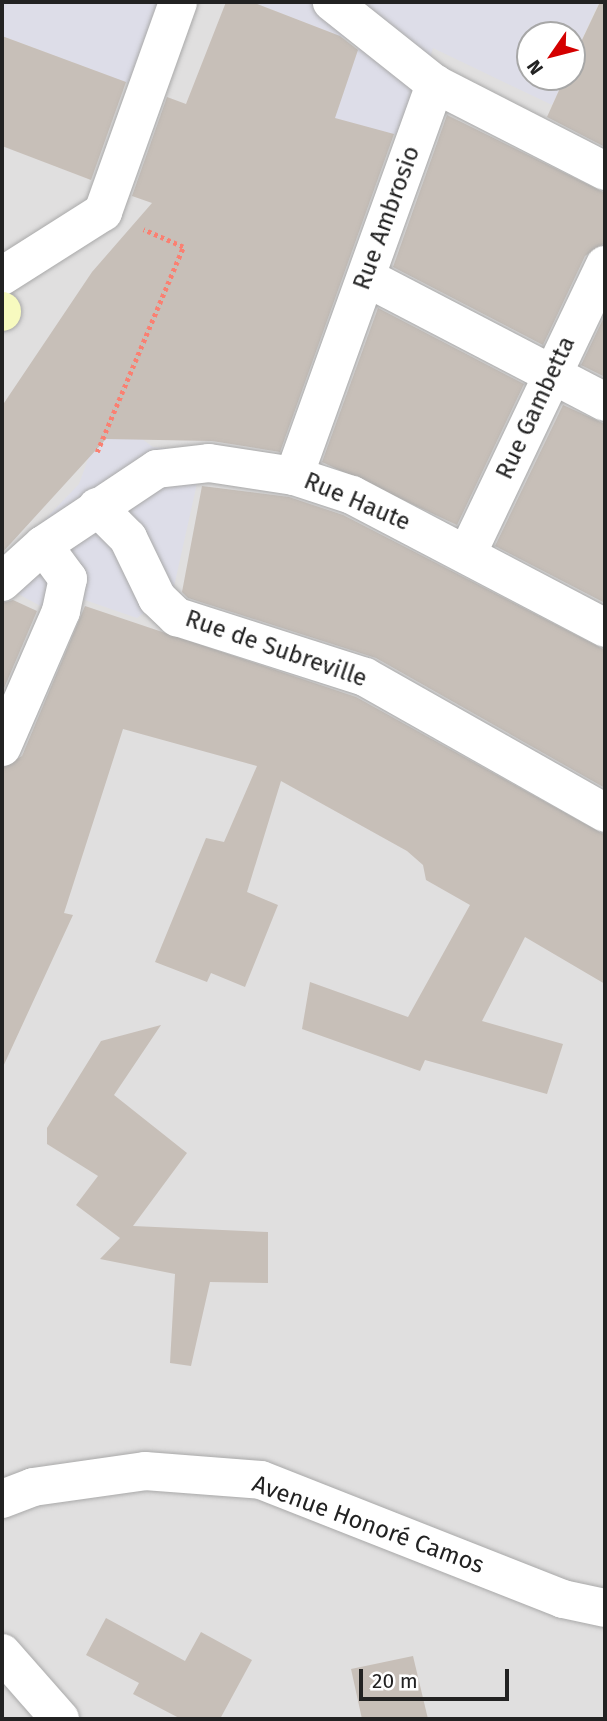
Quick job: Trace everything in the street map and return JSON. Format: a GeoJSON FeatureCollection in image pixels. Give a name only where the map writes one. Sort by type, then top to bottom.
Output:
{"type":"FeatureCollection","features":[{"type":"Feature","properties":{"kind":"street"},"geometry":{"type":"LineString","coordinates":[[2,276],[103,212],[178,2]]}},
{"type":"Feature","properties":{"kind":"street"},"geometry":{"type":"LineString","coordinates":[[332,2],[435,85],[605,170]]}},
{"type":"Feature","properties":{"kind":"street","name":"Rue Ambrosio"},"geometry":{"type":"LineString","coordinates":[[294,476],[435,85]]}},
{"type":"Feature","properties":{"kind":"street","name":"Rue Gambetta"},"geometry":{"type":"LineString","coordinates":[[468,552],[605,265]]}},
{"type":"Feature","properties":{"kind":"street"},"geometry":{"type":"LineString","coordinates":[[367,278],[605,402]]}},
{"type":"Feature","properties":{"kind":"street","name":"Rue Haute"},"geometry":{"type":"LineString","coordinates":[[2,582],[43,545],[157,468],[209,463],[294,476],[352,495],[468,552],[605,628]]}},
{"type":"Feature","properties":{"kind":"street","name":"Rue de Subreville"},"geometry":{"type":"LineString","coordinates":[[97,507],[128,538],[157,597],[177,617],[365,677],[605,813]]}},
{"type":"Feature","properties":{"kind":"street"},"geometry":{"type":"LineString","coordinates":[[2,747],[61,611],[68,579],[43,545]]}},
{"type":"Feature","properties":{"kind":"street","name":"Avenue Honoré Camos"},"geometry":{"type":"LineString","coordinates":[[2,1499],[33,1488],[145,1471],[261,1480],[563,1599],[605,1608]]}},
{"type":"Feature","properties":{"kind":"street"},"geometry":{"type":"LineString","coordinates":[[2,1653],[60,1719]]}},
{"type":"Feature","properties":{"kind":"path"},"geometry":{"type":"LineString","coordinates":[[97,507],[91,467],[183,247],[103,212]]}},
{"type":"Feature","properties":{"kind":"shaded area"},"geometry":{"type":"Polygon","coordinates":[[[2,2],[605,2],[605,1719],[2,1719],[2,2]]]}},
{"type":"Feature","properties":{"kind":"shaded area"},"geometry":{"type":"Polygon","coordinates":[[[2,2],[178,2],[144,89],[2,36],[2,2]]]}},
{"type":"Feature","properties":{"kind":"shaded area"},"geometry":{"type":"Polygon","coordinates":[[[252,2],[599,2],[586,30],[586,21],[516,21],[516,88],[433,48],[404,137],[331,118],[360,44],[252,2]]]}},
{"type":"Feature","properties":{"kind":"shaded area"},"geometry":{"type":"Polygon","coordinates":[[[523,91],[558,91],[552,105],[523,91]]]}},
{"type":"Feature","properties":{"kind":"shaded area"},"geometry":{"type":"Polygon","coordinates":[[[105,412],[153,447],[204,452],[173,591],[137,618],[79,598],[66,620],[2,585],[2,564],[79,484],[105,412]]]}},
{"type":"Feature","properties":{"kind":"building"},"geometry":{"type":"Polygon","coordinates":[[[226,2],[252,2],[340,36],[358,50],[335,118],[394,134],[280,452],[212,441],[106,439],[2,553],[2,406],[92,272],[152,203],[132,196],[167,97],[186,104],[226,2]]]}},
{"type":"Feature","properties":{"kind":"building"},"geometry":{"type":"Polygon","coordinates":[[[600,2],[605,2],[605,147],[547,117],[559,91],[586,91],[586,32],[600,2]]]}},
{"type":"Feature","properties":{"kind":"building"},"geometry":{"type":"Polygon","coordinates":[[[2,36],[126,82],[91,180],[2,146],[2,36]]]}},
{"type":"Feature","properties":{"kind":"building"},"geometry":{"type":"Polygon","coordinates":[[[447,115],[605,193],[605,243],[585,256],[543,345],[393,267],[447,115]]]}},
{"type":"Feature","properties":{"kind":"building"},"geometry":{"type":"Polygon","coordinates":[[[378,308],[524,384],[457,525],[322,462],[378,308]]]}},
{"type":"Feature","properties":{"kind":"building"},"geometry":{"type":"Polygon","coordinates":[[[605,315],[605,377],[581,365],[605,315]]]}},
{"type":"Feature","properties":{"kind":"building"},"geometry":{"type":"Polygon","coordinates":[[[563,405],[605,424],[605,603],[495,546],[563,405]]]}},
{"type":"Feature","properties":{"kind":"building"},"geometry":{"type":"Polygon","coordinates":[[[202,486],[289,497],[343,515],[605,650],[605,788],[376,658],[188,598],[182,592],[202,486]]]}},
{"type":"Feature","properties":{"kind":"building"},"geometry":{"type":"Polygon","coordinates":[[[13,600],[37,611],[2,693],[2,603],[13,600]]]}},
{"type":"Feature","properties":{"kind":"building"},"geometry":{"type":"Polygon","coordinates":[[[85,606],[356,697],[605,835],[605,984],[525,937],[482,1021],[563,1044],[547,1094],[425,1060],[420,1071],[302,1029],[310,982],[408,1017],[470,905],[426,880],[423,865],[407,851],[281,781],[247,892],[278,905],[245,987],[211,973],[207,982],[155,962],[206,838],[224,842],[257,766],[123,729],[64,913],[73,915],[2,1069],[2,768],[22,756],[85,606]]]}},
{"type":"Feature","properties":{"kind":"building"},"geometry":{"type":"Polygon","coordinates":[[[161,1025],[114,1095],[187,1153],[133,1226],[268,1232],[268,1283],[210,1282],[191,1366],[170,1363],[175,1274],[100,1259],[120,1238],[76,1205],[98,1176],[47,1144],[47,1128],[101,1041],[161,1025]]]}},
{"type":"Feature","properties":{"kind":"building"},"geometry":{"type":"Polygon","coordinates":[[[106,1618],[185,1661],[201,1632],[252,1660],[220,1719],[181,1719],[133,1694],[139,1683],[86,1655],[106,1618]]]}},
{"type":"Feature","properties":{"kind":"building"},"geometry":{"type":"Polygon","coordinates":[[[413,1656],[428,1719],[362,1719],[351,1669],[413,1656]]]}}]}
